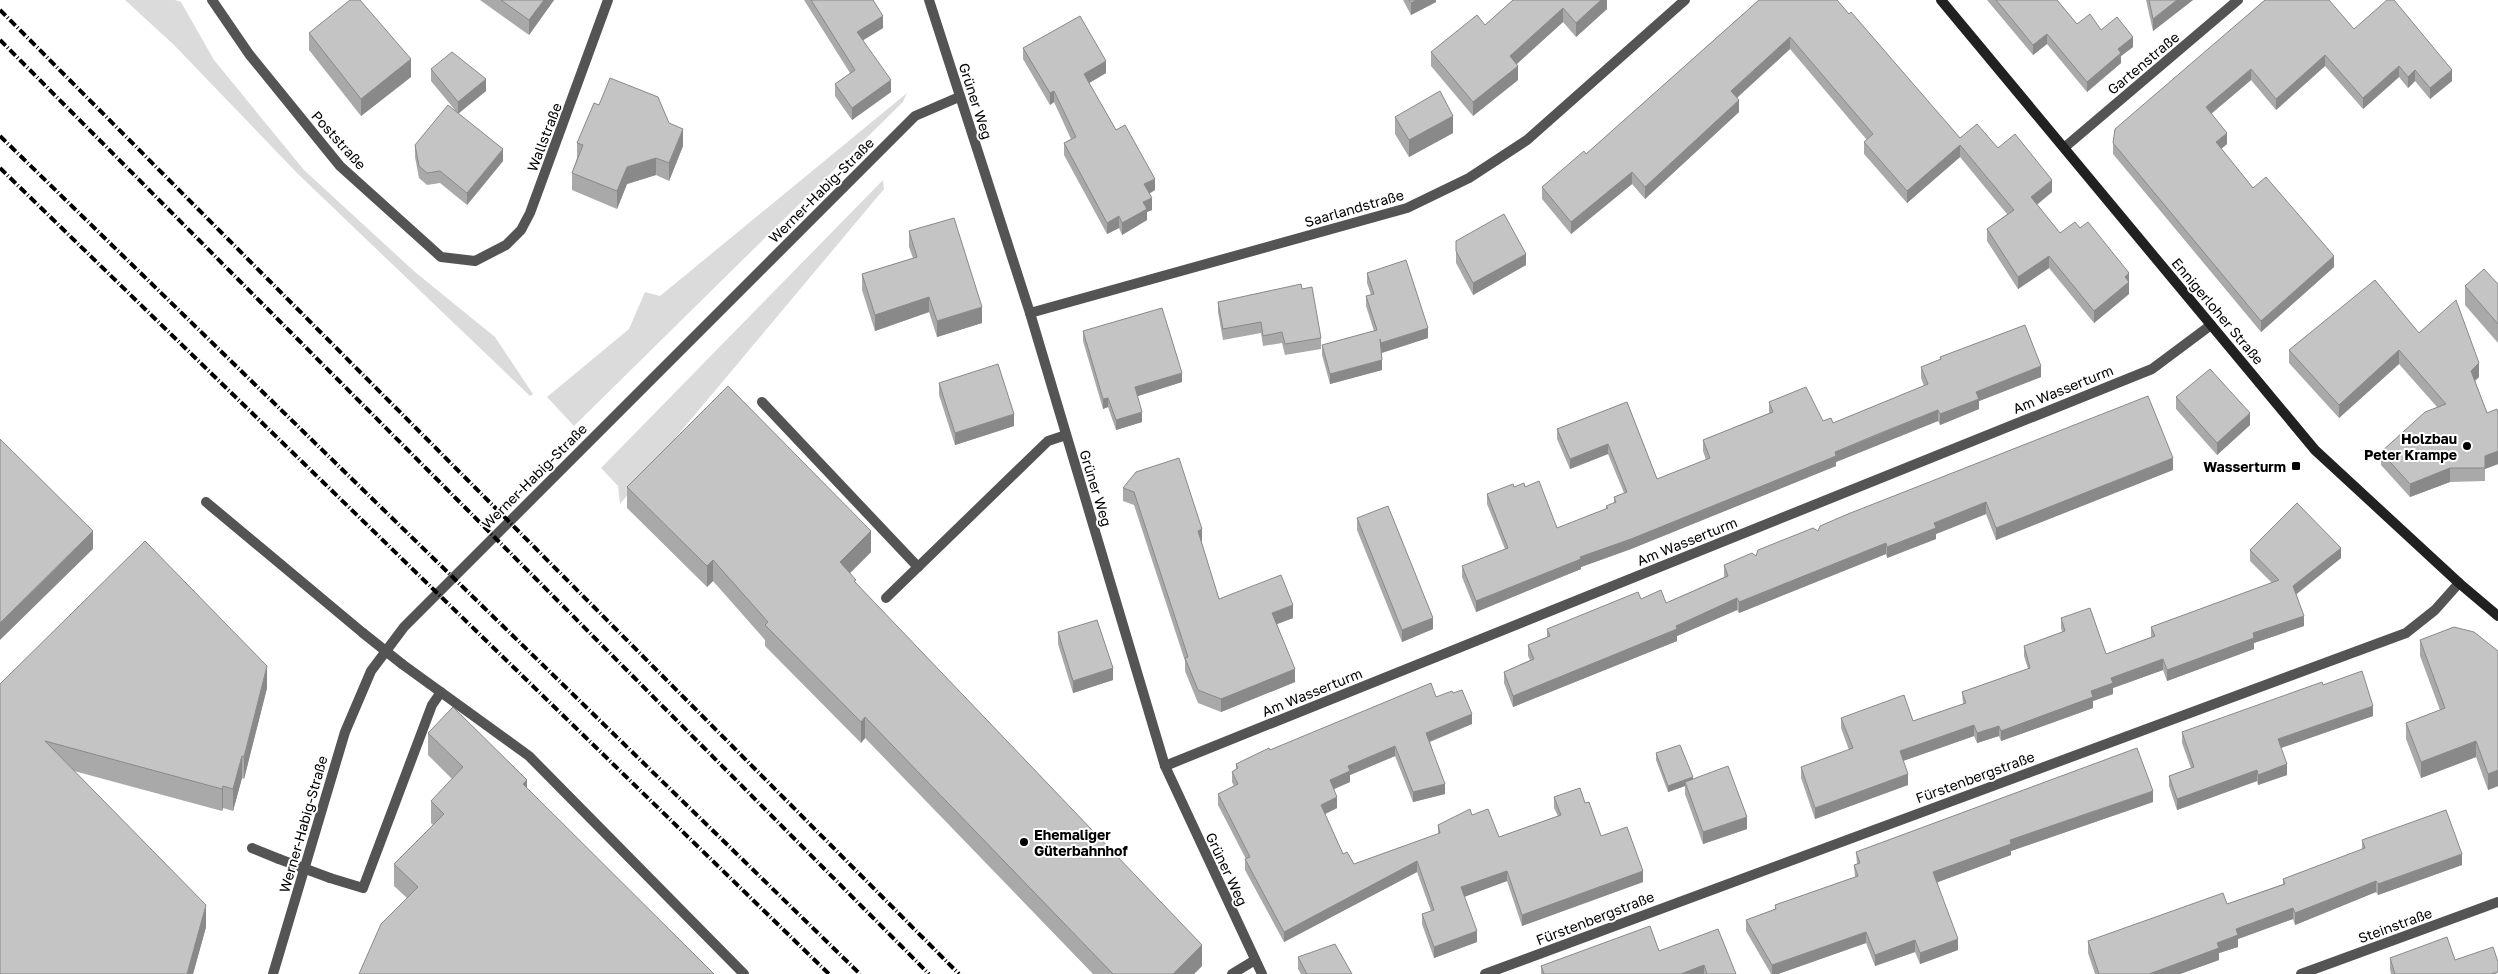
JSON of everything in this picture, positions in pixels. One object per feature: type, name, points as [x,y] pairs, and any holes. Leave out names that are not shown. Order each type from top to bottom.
[{"type":"main road","name":"Ennigerloher Straße","points":[[1941,0],[2315,450],[2459,583],[2498,616]]},
{"type":"street","name":"Poststraße","points":[[212,0],[249,54],[340,166],[441,257],[475,261]]},
{"type":"street","name":"Wallstraße","points":[[475,261],[506,245],[521,230],[530,213],[608,0]]},
{"type":"street","name":"Grüner Weg","points":[[929,0],[1030,313],[1165,766],[1262,974]]},
{"type":"street","name":"Saarlandstraße","points":[[1030,313],[1407,208],[1469,178],[1527,140],[1685,0]]},
{"type":"street","name":"Gartenstraße","points":[[2065,147],[2238,0]]},
{"type":"street","name":"Werner-Habig-Straße","points":[[272,974],[345,732],[371,671],[404,627],[914,116],[959,97]]},
{"type":"street","name":"Am Wasserturm","points":[[1165,766],[2152,369],[2211,324]]},
{"type":"street","points":[[762,402],[918,567]]},
{"type":"street","points":[[886,598],[1048,441],[1066,435]]},
{"type":"street","points":[[206,502],[402,664],[529,756],[744,974]]},
{"type":"street","name":"Fürstenbergstraße","points":[[1485,974],[2406,633],[2436,610],[2459,583]]},
{"type":"street","points":[[252,848],[330,878],[363,888],[432,704],[441,692]]},
{"type":"street","name":"Steinstraße","points":[[2302,974],[2498,902]]},
{"type":"street","points":[[1232,974],[1255,960]]},
{"type":"shaded area","points":[[125,0],[175,0],[181,2],[214,60],[304,170],[415,272],[495,337],[533,394],[530,396],[298,174],[174,45]]},
{"type":"shaded area","points":[[907,93],[903,102],[574,426],[547,397],[629,329],[645,292],[660,296]]},
{"type":"shaded area","points":[[883,180],[884,189],[620,504],[618,486],[601,468]]},
{"type":"building","points":[[350,0],[360,0],[411,59],[361,99],[309,33]]},
{"type":"building","points":[[501,0],[544,0],[529,20]]},
{"type":"building","points":[[811,0],[873,0],[883,16],[857,32],[891,80],[852,108],[835,84],[855,70]]},
{"type":"building","points":[[1513,0],[1601,0],[1576,23],[1563,8],[1510,56],[1518,66],[1473,102],[1431,52],[1477,15],[1485,25]]},
{"type":"building","points":[[1759,0],[1837,0],[1849,14],[1851,12],[1960,138],[1977,124],[1998,148],[2015,134],[2052,180],[2031,197],[2060,233],[2075,222],[2080,228],[2088,222],[2129,273],[2125,277],[2129,282],[2094,311],[2049,256],[2018,277],[1987,229],[2014,210],[1960,145],[1907,191],[1864,142],[1873,134],[1790,37],[1731,91],[1739,100],[1645,187],[1632,172],[1571,222],[1542,187],[1584,151],[1586,154]]},
{"type":"building","points":[[1996,0],[2057,0],[2077,24],[2090,14],[2101,30],[2117,17],[2133,37],[2118,49],[2121,53],[2087,82],[2047,34],[2033,45]]},
{"type":"building","points":[[2149,0],[2177,0],[2153,19]]},
{"type":"building","points":[[2265,0],[2329,0],[2354,29],[2387,0],[2394,0],[2452,70],[2430,88],[2415,70],[2408,77],[2399,66],[2363,98],[2325,55],[2276,99],[2251,69],[2206,107],[2227,133],[2216,142],[2253,188],[2266,177],[2334,256],[2261,321],[2113,143],[2115,129]]},
{"type":"building","points":[[1080,16],[1106,61],[1084,74],[1116,130],[1125,125],[1155,179],[1144,184],[1152,198],[1143,202],[1147,209],[1122,223],[1119,216],[1107,223],[1064,143],[1076,137],[1054,91],[1050,93],[1023,48]]},
{"type":"building","points":[[452,52],[486,79],[458,102],[431,69]]},
{"type":"building","points":[[610,78],[658,97],[669,123],[683,129],[669,163],[656,158],[627,167],[617,191],[572,173],[583,145],[577,143],[594,103],[599,105]]},
{"type":"building","points":[[1440,91],[1453,116],[1409,140],[1395,117]]},
{"type":"building","points":[[448,105],[503,149],[467,193],[440,171],[427,173],[419,166],[415,145]]},
{"type":"building","points":[[1504,214],[1526,254],[1473,283],[1456,251],[1456,241]]},
{"type":"building","points":[[954,218],[982,307],[937,321],[929,297],[875,315],[862,274],[917,257],[909,231]]},
{"type":"building","points":[[1406,260],[1428,328],[1381,343],[1380,339],[1382,360],[1330,374],[1322,345],[1377,330],[1366,296],[1374,294],[1367,273]]},
{"type":"building","points":[[2484,269],[2498,284],[2498,324],[2465,286]]},
{"type":"building","points":[[2375,280],[2419,333],[2456,300],[2479,363],[2471,371],[2487,413],[2497,409],[2498,413],[2498,451],[2485,456],[2485,468],[2450,468],[2410,484],[2381,452],[2425,412],[2446,404],[2399,350],[2339,405],[2289,350]]},
{"type":"building","points":[[1301,284],[1302,289],[1312,287],[1321,338],[1285,344],[1282,332],[1263,336],[1261,322],[1223,329],[1218,302]]},
{"type":"building","points":[[1162,308],[1182,373],[1135,387],[1142,412],[1116,420],[1108,398],[1103,399],[1083,331]]},
{"type":"building","points":[[2025,325],[2041,366],[1976,392],[1979,399],[1940,414],[1938,410],[1883,432],[1835,452],[1836,456],[1631,539],[1580,557],[1581,559],[1476,601],[1462,566],[1508,548],[1487,494],[1513,484],[1514,487],[1524,483],[1525,487],[1539,481],[1557,528],[1608,508],[1606,506],[1616,502],[1614,497],[1627,492],[1608,444],[1570,459],[1557,429],[1627,402],[1657,479],[1710,458],[1703,440],[1773,412],[1769,402],[1806,387],[1823,421],[1831,418],[1833,423],[1928,384],[1921,367],[1941,359],[1940,357]]},
{"type":"building","points":[[998,364],[1014,414],[955,433],[939,383]]},
{"type":"building","points":[[2210,369],[2250,413],[2217,443],[2176,397]]},
{"type":"building","points":[[728,386],[871,531],[840,562],[856,580],[854,581],[1202,945],[1173,974],[1113,974],[865,717],[861,722],[765,625],[768,622],[713,560],[707,566],[627,487]]},
{"type":"building","points":[[2148,396],[2173,458],[1996,528],[1986,502],[1934,523],[1936,528],[1887,547],[1886,543],[1739,602],[1737,598],[1676,626],[1677,629],[1513,696],[1504,672],[1534,659],[1528,645],[1550,636],[1547,629],[1638,592],[1641,599],[1661,590],[1666,603],[1728,576],[1724,565],[1752,553],[1756,556],[1758,550],[1813,528],[1818,531],[1820,526],[1848,514]]},
{"type":"building","points":[[0,439],[93,531],[0,623]]},
{"type":"building","points":[[1179,458],[1202,529],[1198,531],[1219,599],[1281,575],[1293,605],[1272,613],[1295,669],[1221,699],[1198,690],[1185,658],[1188,657],[1134,492],[1123,488],[1136,472]]},
{"type":"building","points":[[2297,503],[2341,548],[2293,586],[2304,616],[2253,633],[2254,638],[2167,670],[2163,659],[2111,678],[2113,683],[2091,691],[2093,697],[2001,731],[1999,726],[1977,733],[1974,725],[1900,751],[1908,774],[1815,808],[1801,767],[1853,748],[1841,718],[1904,695],[1913,721],[1966,703],[1962,692],[2030,668],[2024,646],[2065,631],[2061,618],[2090,608],[2106,654],[2155,636],[2151,627],[2279,580],[2250,550]]},
{"type":"building","points":[[1388,506],[1433,618],[1402,630],[1357,518]]},
{"type":"building","points":[[145,541],[267,666],[244,757],[242,756],[233,789],[223,786],[222,789],[45,741],[206,905],[187,974],[0,974],[0,684]]},
{"type":"building","points":[[1097,620],[1113,668],[1073,681],[1058,632]]},
{"type":"building","points":[[2454,627],[2474,632],[2498,651],[2498,770],[2488,774],[2476,741],[2421,762],[2406,723],[2445,708],[2420,640]]},
{"type":"building","points":[[2362,671],[2373,706],[2278,739],[2287,764],[2258,775],[2257,770],[2177,799],[2169,776],[2194,767],[2182,732],[2322,682],[2323,685]]},
{"type":"building","points":[[1431,683],[1436,697],[1452,691],[1453,693],[1462,690],[1472,714],[1426,733],[1445,784],[1413,792],[1395,746],[1348,766],[1350,771],[1330,780],[1337,797],[1321,805],[1343,854],[1347,852],[1354,864],[1440,833],[1438,825],[1470,809],[1472,815],[1488,809],[1499,837],[1561,815],[1554,797],[1580,788],[1585,803],[1589,802],[1601,836],[1627,827],[1643,871],[1522,915],[1507,871],[1461,887],[1477,931],[1434,947],[1422,914],[1434,910],[1417,861],[1284,932],[1245,859],[1250,857],[1218,794],[1238,784],[1232,772],[1238,768],[1236,764],[1269,748],[1270,750]]},
{"type":"building","points":[[453,707],[527,780],[523,784],[714,974],[359,974],[381,924],[418,887],[394,864],[444,814],[431,801],[463,767],[428,733]]},
{"type":"building","points":[[1680,745],[1693,777],[1668,786],[1656,753]]},
{"type":"building","points":[[2137,748],[2153,791],[2010,840],[2011,844],[1933,872],[1958,939],[1920,953],[1915,940],[1875,955],[1866,932],[1772,965],[1746,920],[1776,909],[1775,905],[1858,876],[1854,865],[1860,863],[1856,852]]},
{"type":"building","points":[[1728,766],[1747,817],[1703,832],[1685,782]]},
{"type":"building","points":[[2446,810],[2462,854],[2378,884],[2376,881],[2295,913],[2293,908],[2236,929],[2238,935],[2217,943],[2219,948],[2149,974],[2099,974],[2088,941],[2223,893],[2227,904],[2285,884],[2283,879],[2365,848],[2362,840]]},
{"type":"building","points":[[1650,926],[1659,951],[1718,929],[1736,974],[1707,974],[1704,965],[1681,974],[1544,974],[1541,966]]},
{"type":"building","points":[[2447,937],[2455,960],[2493,947],[2498,962],[2498,972],[2491,974],[2395,974],[2390,958]]},
{"type":"building","points":[[1335,944],[1352,974],[1307,974],[1298,957]]},
{"type":"railway","points":[[0,10],[959,974]]},
{"type":"railway","points":[[0,40],[929,974]]},
{"type":"railway","points":[[0,136],[860,974]]},
{"type":"railway","points":[[0,168],[829,974]]},
{"type":"place","name":"Holzbau Peter Krampe","points":[[2467,446]]},
{"type":"place","name":"Wasserturm","points":[[2296,466]]},
{"type":"place","name":"Ehemaliger Güterbahnhof","points":[[1024,842]]}]
